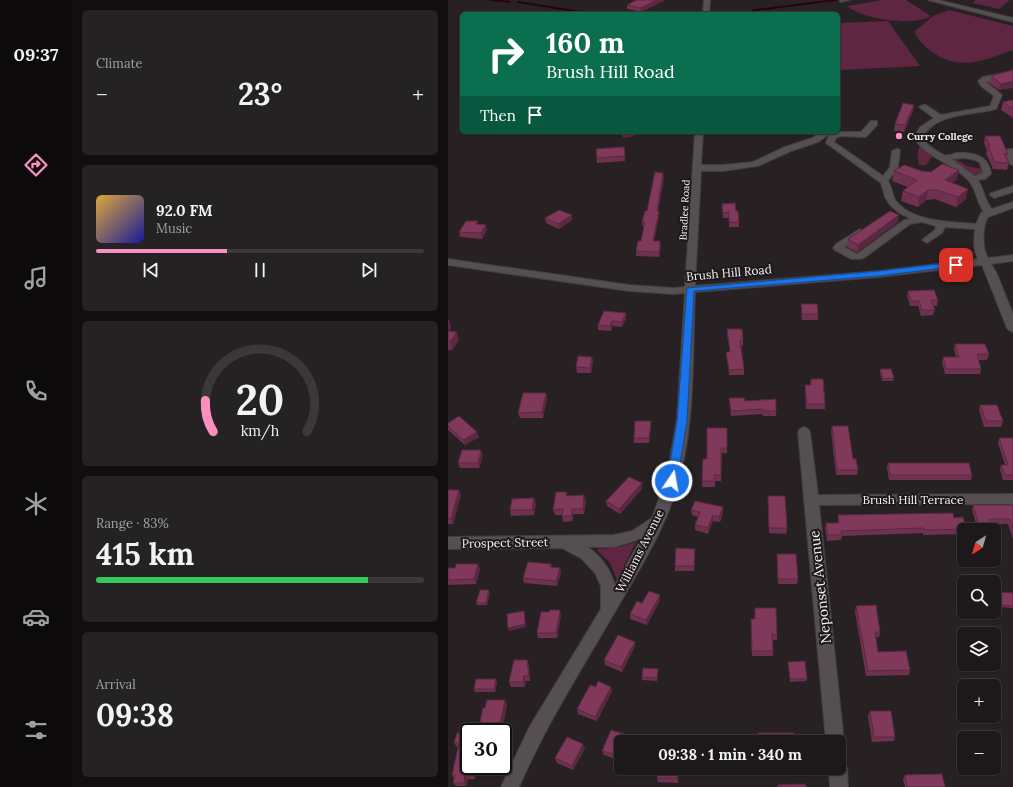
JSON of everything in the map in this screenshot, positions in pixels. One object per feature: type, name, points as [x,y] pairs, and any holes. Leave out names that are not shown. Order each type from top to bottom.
[{"type":"street","points":[[706,12],[707,0]]},
{"type":"street","points":[[931,0],[1013,20]]},
{"type":"street","points":[[956,0],[1013,14]]},
{"type":"street","points":[[990,212],[984,207],[981,192],[972,179],[918,140],[919,134],[928,124],[940,118],[993,107],[998,95],[982,81],[1013,73]]},
{"type":"street","points":[[923,107],[940,118]]},
{"type":"street","points":[[840,131],[863,135],[874,123]]},
{"type":"street","name":"Bradlee Road","points":[[690,289],[699,134]]},
{"type":"street","points":[[697,168],[723,168],[755,164],[788,149],[830,136],[884,181],[887,185],[890,198],[894,205],[920,220],[941,225],[980,227]]},
{"type":"street","points":[[884,181],[894,167],[896,150]]},
{"type":"street","points":[[1013,152],[1008,152],[1013,162]]},
{"type":"street","points":[[943,158],[963,155],[981,160],[985,166],[987,174],[982,177],[972,179]]},
{"type":"street","points":[[994,195],[1013,189]]},
{"type":"street","points":[[1013,205],[990,212],[982,218],[980,227],[980,250],[991,272],[1013,328]]},
{"type":"street","points":[[892,214],[910,222]]},
{"type":"street","points":[[865,229],[838,248],[855,257],[860,256],[907,222],[920,220]]},
{"type":"street","points":[[927,240],[939,231],[941,225]]},
{"type":"street","name":"Brush Hill Road","points":[[448,262],[629,288],[667,291],[879,274],[1013,258]]},
{"type":"street","name":"Williams Avenue","points":[[510,787],[520,763],[542,720],[607,614],[658,520],[672,481],[680,439],[690,289]]},
{"type":"street","name":"Neponset Avenue","points":[[804,432],[834,735]]},
{"type":"street","name":"Brush Hill Terrace","points":[[812,500],[1013,499]]},
{"type":"street","name":"Prospect Street","points":[[448,543],[603,542],[623,540],[639,534],[658,520]]},
{"type":"street","name":"Prospect Street","points":[[562,542],[586,553],[593,559],[603,572],[609,587],[607,614]]},
{"type":"street","points":[[838,775],[839,787]]},
{"type":"shaded area","points":[[883,0],[906,0],[931,16],[912,21],[888,20],[864,15],[847,6]]},
{"type":"shaded area","points":[[975,0],[1010,0],[999,9],[973,3]]},
{"type":"shaded area","points":[[949,10],[1013,26],[1013,50],[980,61],[959,63],[938,56],[921,42],[916,36],[915,31],[933,16]]},
{"type":"shaded area","points":[[888,21],[920,66],[841,70],[840,23]]},
{"type":"shaded area","points":[[920,146],[935,156],[931,158],[926,165],[919,165],[918,151]]},
{"type":"shaded area","points":[[954,159],[967,166],[983,169],[982,173],[971,175],[953,162]]},
{"type":"shaded area","points":[[636,542],[617,580],[610,563],[596,549],[619,547]]},
{"type":"building","points":[[636,0],[657,0],[640,8],[627,5]]},
{"type":"building","points":[[1013,70],[1013,81],[1001,84],[991,76]]},
{"type":"building","points":[[1013,100],[1013,109],[1003,102]]},
{"type":"building","points":[[903,103],[914,105],[905,125],[895,124]]},
{"type":"building","points":[[985,136],[1000,136],[1008,154],[1004,153],[1009,163],[995,162]]},
{"type":"building","points":[[624,147],[625,156],[597,158],[596,149]]},
{"type":"building","points":[[942,164],[959,170],[945,180],[968,189],[958,197],[937,190],[928,190],[919,197],[903,191],[917,180],[894,171],[904,165],[922,171],[931,172]]},
{"type":"building","points":[[655,172],[663,173],[657,211],[659,211],[653,241],[660,241],[659,252],[636,251],[638,241],[641,241],[645,222],[642,222],[645,211],[647,211]]},
{"type":"building","points":[[735,203],[736,211],[738,211],[739,222],[729,222],[729,212],[723,213],[722,204]]},
{"type":"building","points":[[559,210],[572,215],[558,224],[545,218]]},
{"type":"building","points":[[890,211],[899,215],[858,245],[848,239]]},
{"type":"building","points":[[466,221],[478,221],[476,224],[486,225],[481,233],[459,232]]},
{"type":"building","points":[[934,290],[938,300],[931,300],[935,310],[922,310],[919,301],[911,301],[908,291]]},
{"type":"building","points":[[801,304],[817,304],[818,314],[802,314]]},
{"type":"building","points":[[604,311],[626,313],[622,322],[612,321],[610,326],[598,325]]},
{"type":"building","points":[[727,329],[742,329],[743,340],[740,340],[744,369],[729,370],[726,352],[730,352]]},
{"type":"building","points":[[448,331],[457,332],[450,342],[448,342]]},
{"type":"building","points":[[955,344],[985,344],[989,354],[977,354],[981,369],[946,369],[943,357],[959,357]]},
{"type":"building","points":[[578,356],[592,357],[590,368],[576,367]]},
{"type":"building","points":[[880,369],[891,369],[894,378],[883,379]]},
{"type":"building","points":[[811,379],[823,379],[825,404],[807,404],[805,385],[811,385]]},
{"type":"building","points":[[523,393],[546,393],[542,412],[518,413]]},
{"type":"building","points":[[729,398],[744,398],[745,401],[776,399],[776,411],[763,411],[763,409],[731,411]]},
{"type":"building","points":[[980,405],[997,405],[1003,421],[986,421]]},
{"type":"building","points":[[459,416],[477,432],[463,440],[448,426],[448,423]]},
{"type":"building","points":[[635,421],[651,421],[649,438],[634,438]]},
{"type":"building","points":[[832,426],[848,426],[853,459],[856,459],[858,470],[837,470]]},
{"type":"building","points":[[707,428],[727,428],[727,448],[721,448],[721,475],[714,475],[714,481],[702,481],[703,459],[707,459]]},
{"type":"building","points":[[999,438],[1013,438],[1013,475],[1005,475],[1001,465],[1008,465]]},
{"type":"building","points":[[462,450],[481,450],[478,463],[458,463]]},
{"type":"building","points":[[888,463],[969,463],[972,475],[890,475]]},
{"type":"building","points":[[629,477],[642,483],[619,509],[606,501]]},
{"type":"building","points":[[448,490],[459,490],[451,519],[448,519]]},
{"type":"building","points":[[556,492],[567,492],[566,496],[584,495],[583,509],[572,509],[572,516],[562,516],[563,509],[553,510]]},
{"type":"building","points":[[768,496],[785,496],[787,528],[769,528]]},
{"type":"building","points":[[534,498],[532,510],[510,510],[512,499]]},
{"type":"building","points":[[695,501],[723,507],[719,517],[713,515],[708,528],[695,525],[700,512],[691,510]]},
{"type":"building","points":[[973,505],[1013,505],[1013,528],[1010,519],[989,519],[990,523],[978,523]]},
{"type":"building","points":[[953,513],[954,518],[963,517],[964,523],[957,523],[957,529],[925,530],[924,528],[841,531],[842,535],[828,535],[826,523],[839,523],[838,515]]},
{"type":"building","points":[[676,548],[695,549],[694,566],[675,566]]},
{"type":"building","points":[[777,554],[796,554],[798,579],[778,579]]},
{"type":"building","points":[[528,562],[551,564],[550,567],[560,568],[556,581],[523,578]]},
{"type":"building","points":[[456,564],[478,564],[474,579],[448,580],[448,568],[455,568]]},
{"type":"building","points":[[480,590],[489,590],[486,603],[476,603]]},
{"type":"building","points":[[649,591],[660,595],[646,620],[630,614],[637,601],[642,603]]},
{"type":"building","points":[[1001,592],[1013,593],[1013,606],[1001,605]]},
{"type":"building","points":[[876,605],[880,632],[875,632],[878,652],[906,651],[910,670],[868,671],[856,606]]},
{"type":"building","points":[[755,608],[776,608],[777,635],[772,634],[773,651],[752,651],[751,619],[755,619]]},
{"type":"building","points":[[550,610],[560,610],[556,633],[537,633],[541,612],[549,612]]},
{"type":"building","points":[[524,611],[525,624],[508,628],[507,614]]},
{"type":"building","points":[[618,635],[635,642],[621,667],[604,660]]},
{"type":"building","points":[[514,660],[527,660],[529,676],[524,676],[523,682],[509,682]]},
{"type":"building","points":[[805,661],[807,679],[790,679],[788,662]]},
{"type":"building","points":[[643,668],[658,669],[657,678],[642,677]]},
{"type":"building","points":[[476,679],[496,679],[494,689],[474,689]]},
{"type":"building","points":[[598,681],[611,687],[595,717],[577,709],[590,685],[596,687]]},
{"type":"building","points":[[487,700],[505,700],[500,723],[480,723],[483,708],[485,708]]},
{"type":"building","points":[[870,711],[891,711],[895,737],[874,737]]},
{"type":"building","points":[[611,730],[627,735],[614,735],[614,754],[602,751]]},
{"type":"building","points":[[457,733],[460,733],[460,775],[465,775],[464,783],[453,783],[455,775],[452,775],[459,743],[454,743]]},
{"type":"building","points":[[758,733],[794,733],[794,735],[758,735]]},
{"type":"building","points":[[567,737],[583,744],[572,766],[555,758]]},
{"type":"building","points":[[942,774],[945,787],[907,787],[905,775]]},
{"type":"building","points":[[657,775],[677,775],[677,778],[657,778]]},
{"type":"building","points":[[805,784],[806,787],[778,787],[778,785]]},
{"type":"waterway","points":[[491,0],[509,2]]},
{"type":"waterway","points":[[750,12],[755,10],[836,0]]},
{"type":"waterway","points":[[518,2],[580,12]]},
{"type":"place","name":"Curry College","points":[[899,136]]},
{"type":"route","points":[[672,481],[678,453],[682,421],[690,289],[879,274],[956,265]]}]
